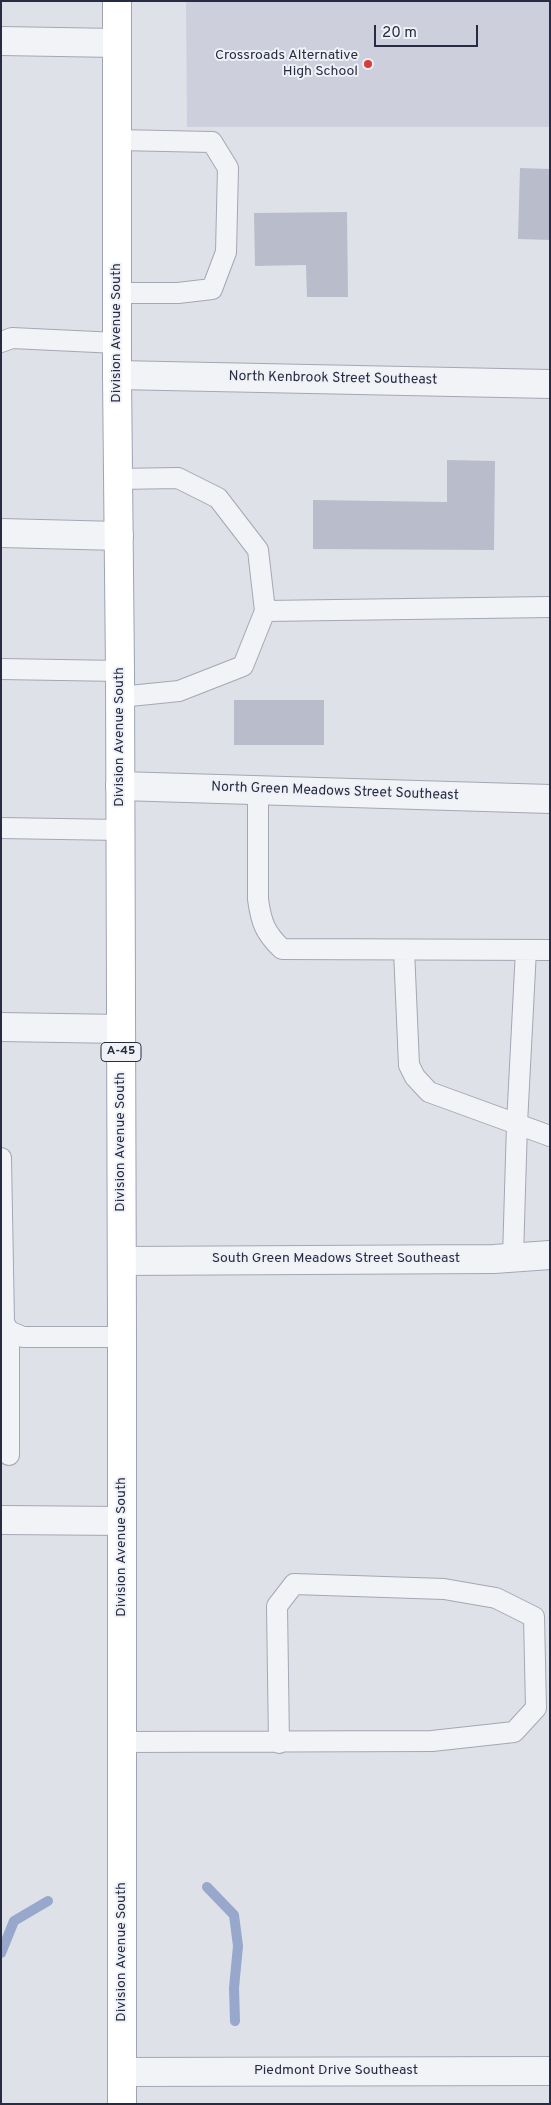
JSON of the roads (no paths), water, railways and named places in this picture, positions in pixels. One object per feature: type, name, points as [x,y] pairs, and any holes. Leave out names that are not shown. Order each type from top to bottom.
[{"type":"main road","name":"Division Avenue South","points":[[117,1],[117,479],[120,684],[122,1261],[122,2104]]},
{"type":"street","points":[[1,41],[117,42]]},
{"type":"street","name":"North Kenbrook Street Southeast","points":[[117,375],[550,384]]},
{"type":"street","points":[[1,533],[119,536]]},
{"type":"street","name":"North Green Meadows Street Southeast","points":[[120,786],[550,799]]},
{"type":"street","points":[[1,1027],[121,1029]]},
{"type":"street","name":"South Green Meadows Street Southeast","points":[[122,1261],[550,1255]]},
{"type":"street","points":[[1,1520],[122,1521]]},
{"type":"street","name":"Piedmont Drive Southeast","points":[[122,2072],[550,2071]]},
{"type":"lane","points":[[117,140],[212,142],[228,168],[226,252],[212,289],[178,294],[117,293]]},
{"type":"lane","points":[[1,342],[12,338],[117,343]]},
{"type":"lane","points":[[1,669],[179,690],[243,666],[265,610],[258,550],[218,498],[178,478],[117,479]]},
{"type":"lane","points":[[265,610],[550,607]]},
{"type":"lane","points":[[258,790],[258,899],[260,916],[268,936],[282,949],[550,950]]},
{"type":"lane","points":[[1,828],[120,830]]},
{"type":"lane","points":[[404,950],[409,1065],[415,1077],[429,1092],[550,1136]]},
{"type":"lane","points":[[513,1257],[517,1124],[526,950]]},
{"type":"lane","points":[[1,1158],[4,1324],[9,1331],[23,1337],[122,1337]]},
{"type":"lane","points":[[9,1331],[9,1455]]},
{"type":"lane","points":[[123,1742],[279,1743],[432,1741],[514,1732],[536,1708],[534,1617],[496,1598],[444,1589],[294,1584],[277,1606],[279,1743]]},
{"type":"waterway","points":[[207,1887],[234,1915],[238,1946],[234,1988],[235,2021]]},
{"type":"waterway","points":[[1,1953],[14,1921],[48,1901]]},
{"type":"place","name":"Crossroads Alternative High School","points":[[368,64]]}]
